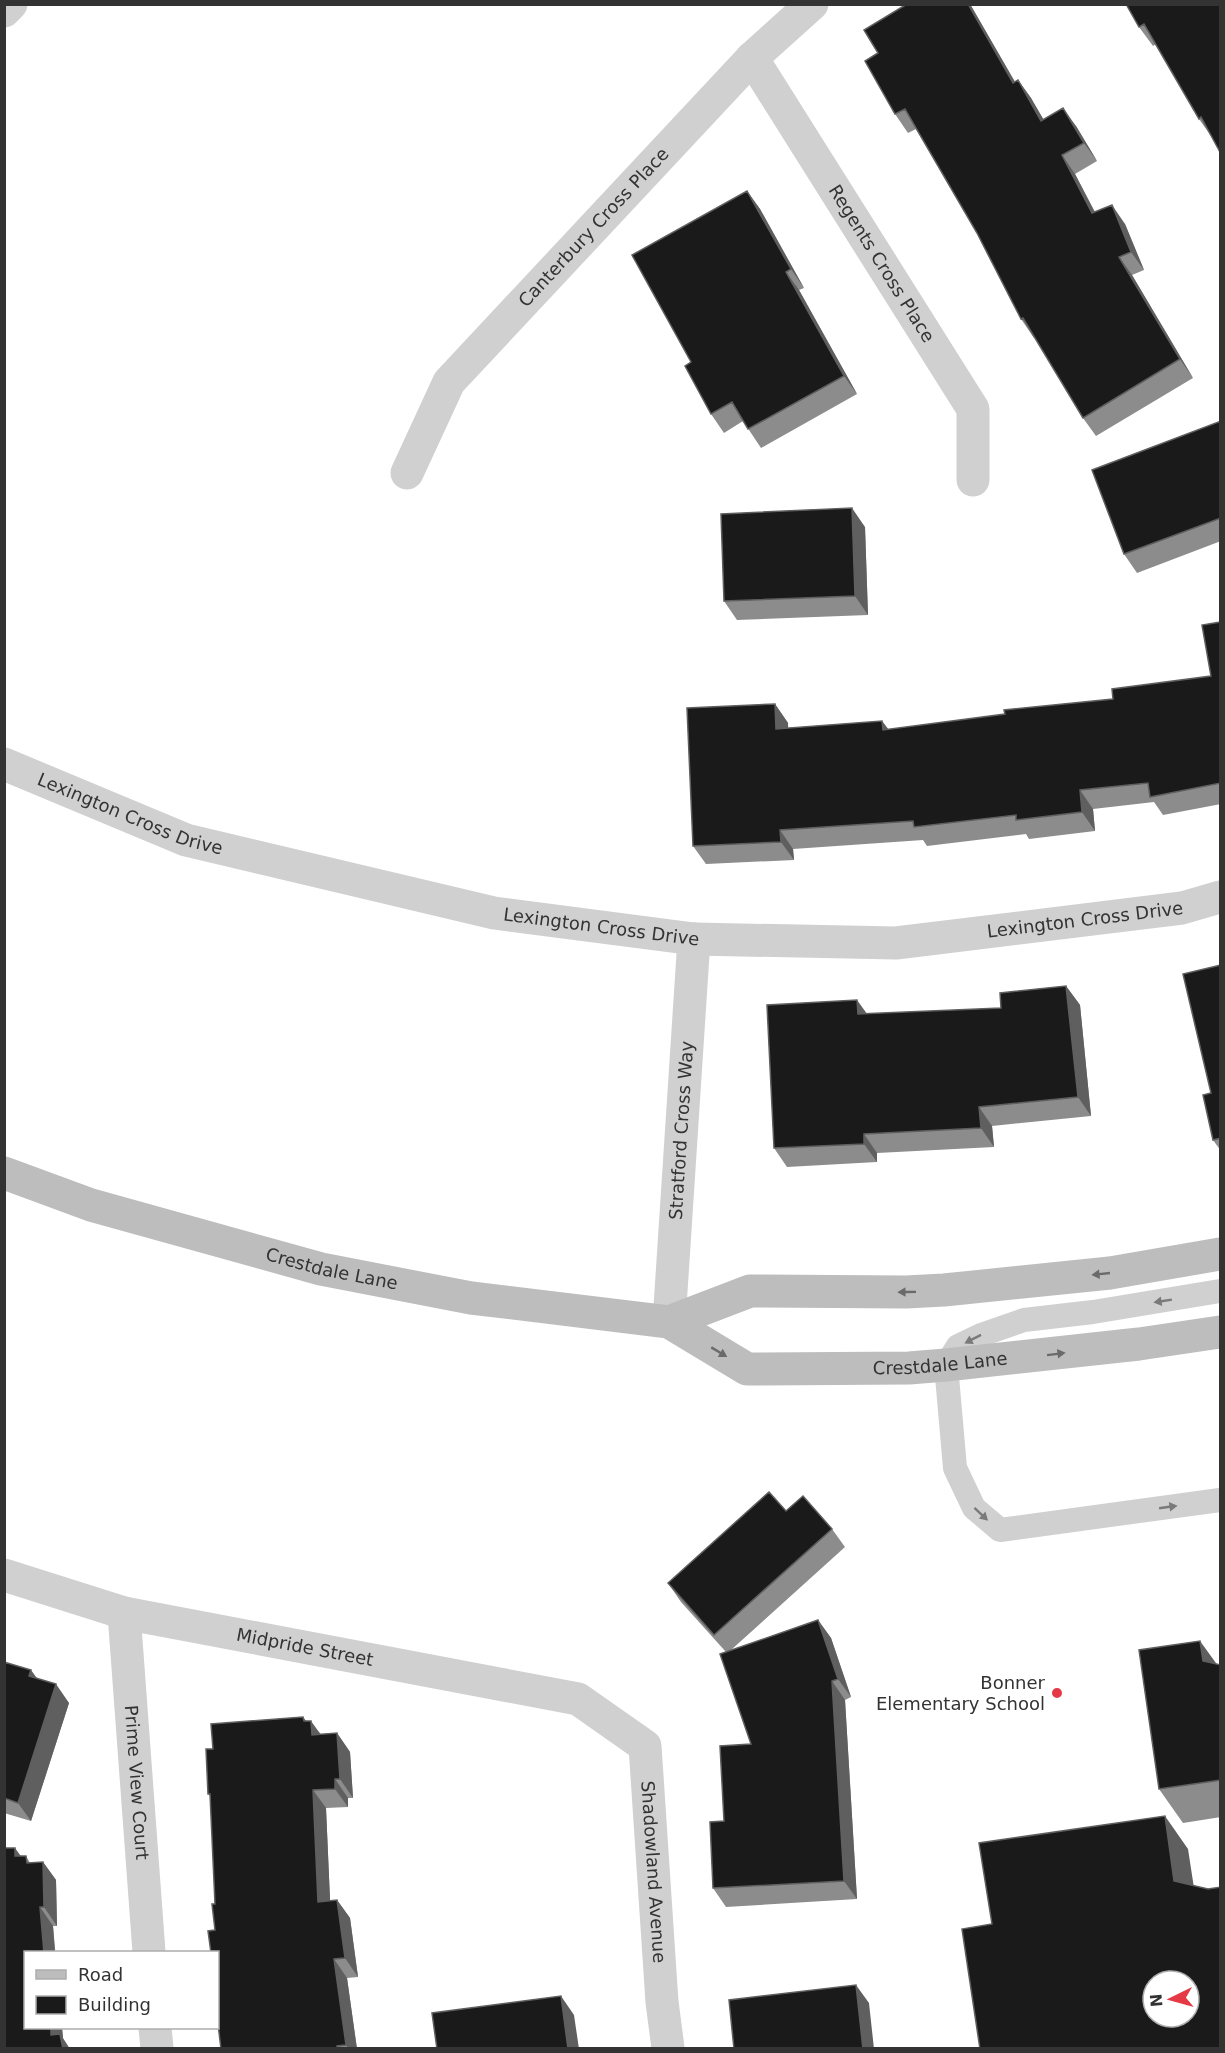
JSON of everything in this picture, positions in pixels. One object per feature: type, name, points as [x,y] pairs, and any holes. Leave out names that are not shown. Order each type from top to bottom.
[{"type":"street","points":[[4,12],[11,4]]},
{"type":"street","name":"Canterbury Cross Place","points":[[407,473],[450,382],[752,58],[812,4]]},
{"type":"street","name":"Regents Cross Place","points":[[752,58],[973,409],[973,480]]},
{"type":"street","name":"Lexington Cross Drive","points":[[4,764],[186,840],[494,913],[694,939],[896,943],[1182,908],[1221,897]]},
{"type":"street","name":"Stratford Cross Way","points":[[669,1322],[694,939]]},
{"type":"street","name":"Crestdale Lane","points":[[4,1173],[91,1205],[321,1269],[471,1298],[669,1322],[747,1369],[909,1368],[1140,1344],[1221,1332]]},
{"type":"street","name":"Crestdale Lane","points":[[669,1322],[750,1291],[906,1292],[944,1290],[1110,1274],[1221,1254]]},
{"type":"street","name":"Midpride Street","points":[[4,1575],[124,1613],[578,1699],[604,1718]]},
{"type":"street","name":"Prime View Court","points":[[124,1613],[149,1951]]},
{"type":"street","name":"Shadowland Avenue","points":[[604,1718],[645,1746],[662,2002],[668,2049]]},
{"type":"street","points":[[155,2029],[157,2049]]},
{"type":"lane","points":[[1221,1291],[1094,1312],[1024,1320],[981,1335],[958,1346],[946,1365],[955,1468],[974,1508],[1000,1530],[1221,1500]]},
{"type":"building","points":[[907,4],[968,4],[1013,83],[1018,80],[1041,121],[1063,108],[1084,143],[1062,155],[1092,213],[1112,205],[1131,252],[1119,257],[1180,359],[1083,418],[1023,318],[1021,319],[977,233],[905,109],[895,114],[865,61],[878,53],[864,30]]},
{"type":"building","points":[[1126,4],[1221,4],[1221,154],[1144,24],[1139,27]]},
{"type":"building","points":[[747,191],[791,269],[786,272],[844,376],[748,429],[732,402],[711,414],[685,366],[691,362],[632,255]]},
{"type":"building","points":[[1221,421],[1221,518],[1124,554],[1092,470]]},
{"type":"building","points":[[852,508],[855,596],[724,601],[721,514]]},
{"type":"building","points":[[1221,622],[1221,783],[1150,797],[1148,783],[1080,790],[1082,812],[1016,820],[1016,815],[914,827],[913,821],[780,830],[781,842],[693,846],[687,708],[775,704],[776,729],[882,721],[883,730],[1005,714],[1004,710],[1113,699],[1112,689],[1211,676],[1202,625]]},
{"type":"building","points":[[1221,965],[1221,1138],[1213,1140],[1203,1095],[1211,1093],[1183,974]]},
{"type":"building","points":[[1066,986],[1078,1097],[979,1107],[981,1128],[864,1134],[864,1144],[774,1148],[767,1005],[857,1000],[858,1014],[1001,1008],[1000,993]]},
{"type":"building","points":[[769,1492],[786,1511],[803,1496],[832,1529],[714,1635],[668,1583]]},
{"type":"building","points":[[818,1620],[838,1679],[832,1681],[844,1881],[713,1888],[710,1822],[724,1821],[720,1746],[751,1744],[720,1654]]},
{"type":"building","points":[[1200,1641],[1203,1661],[1221,1665],[1221,1780],[1159,1789],[1139,1650]]},
{"type":"building","points":[[4,1662],[31,1670],[29,1676],[56,1684],[18,1803],[4,1798]]},
{"type":"building","points":[[303,1717],[304,1721],[311,1721],[312,1735],[337,1733],[340,1779],[335,1779],[335,1789],[313,1790],[318,1902],[337,1900],[345,1958],[334,1959],[346,2045],[337,2046],[337,2049],[221,2049],[219,2029],[219,1951],[211,1951],[208,1931],[215,1930],[206,1749],[213,1749],[211,1724]]},
{"type":"building","points":[[1165,1816],[1174,1881],[1208,1889],[1221,1887],[1221,2049],[980,2049],[962,1929],[992,1924],[979,1843]]},
{"type":"building","points":[[4,1848],[15,1848],[15,1856],[26,1856],[27,1863],[43,1862],[44,1907],[40,1907],[44,1951],[24,1951],[24,2029],[51,2029],[51,2035],[60,2034],[63,2049],[4,2049]]},
{"type":"building","points":[[856,1985],[863,2049],[734,2049],[729,2000]]},
{"type":"building","points":[[561,1996],[568,2049],[437,2049],[432,2013]]},
{"type":"place","name":"Bonner Elementary School","points":[[1057,1693]]}]
